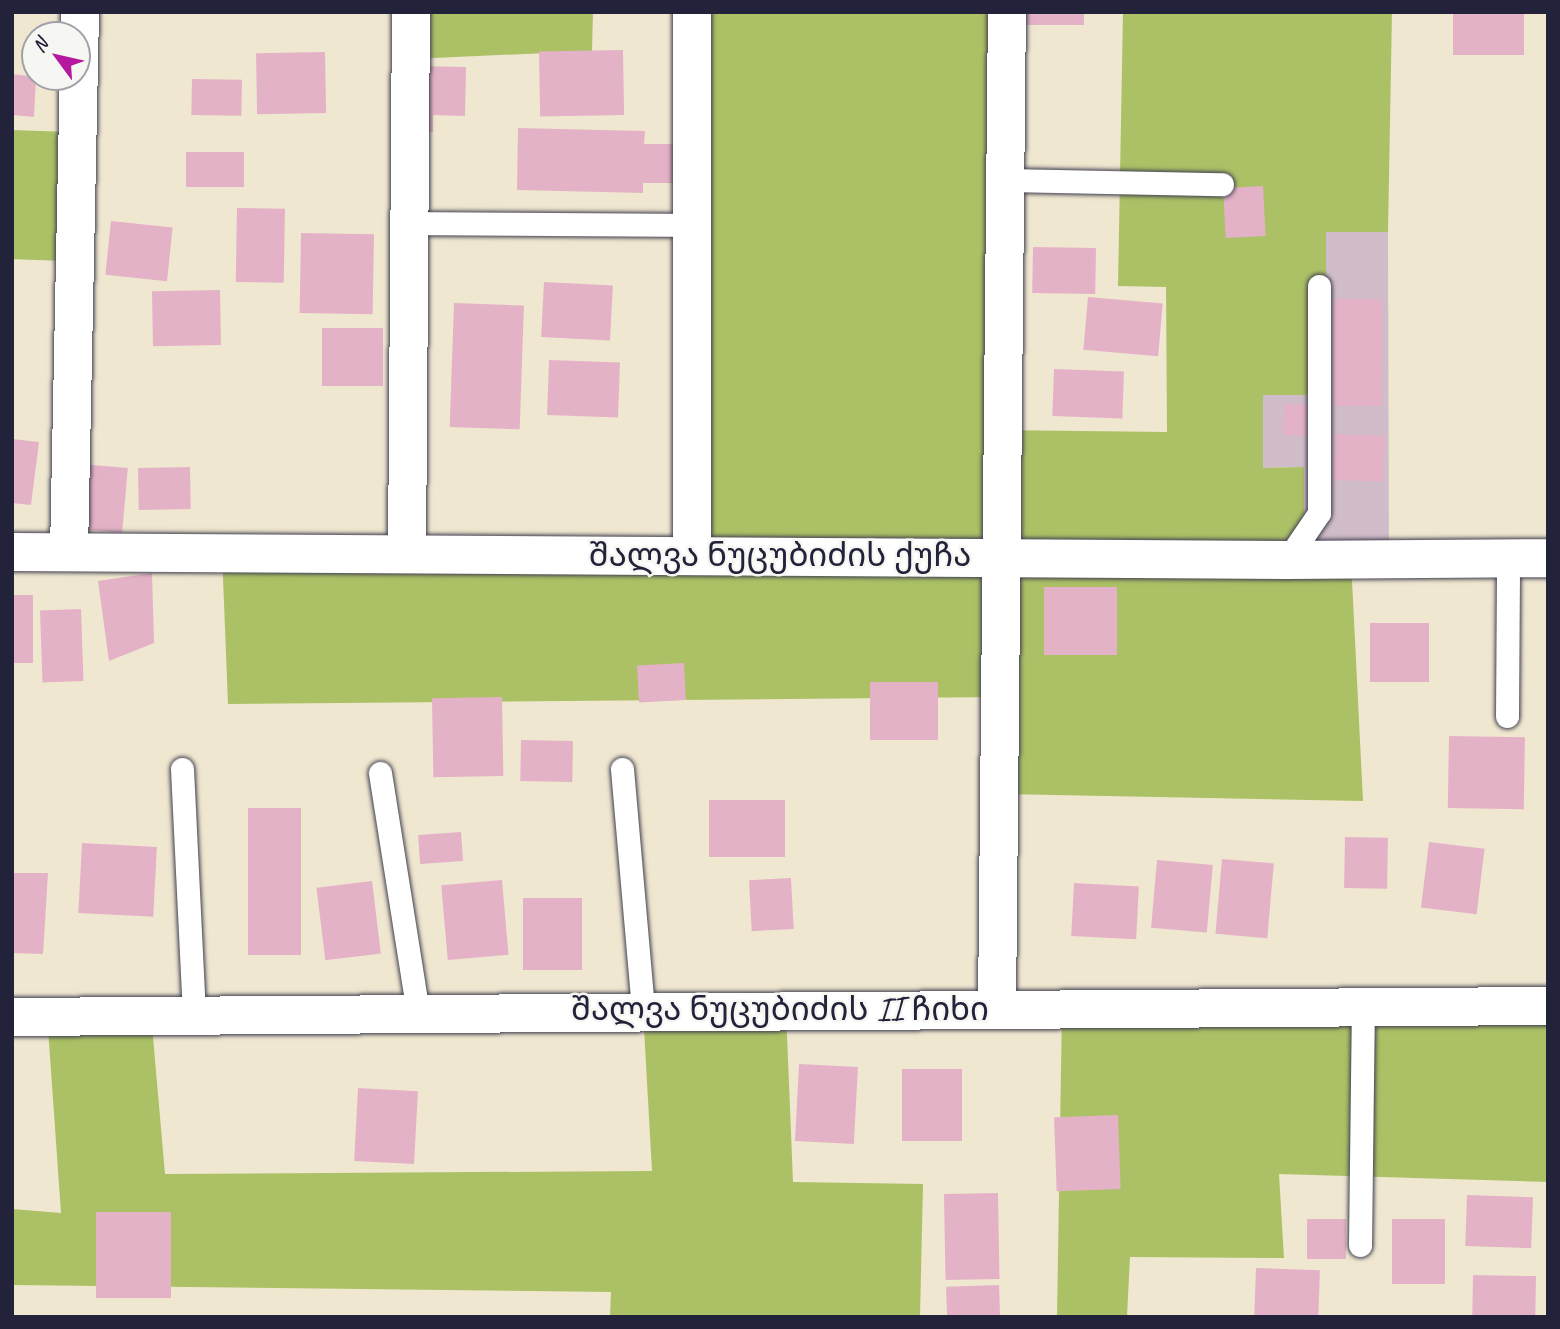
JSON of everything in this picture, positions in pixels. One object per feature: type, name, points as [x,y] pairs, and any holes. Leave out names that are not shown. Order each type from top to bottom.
[{"type":"street","points":[[69,552],[80,12]]},
{"type":"street","points":[[407,554],[411,12]]},
{"type":"street","points":[[692,12],[692,556]]},
{"type":"street","points":[[997,1009],[1007,12]]},
{"type":"street","name":"შალვა ნუცუბიძის ქუჩა","points":[[12,552],[1002,556],[1287,560],[1548,558]]},
{"type":"street","name":"შალვა ნუცუბიძის II ჩიხი","points":[[12,1017],[194,1013],[1548,1006]]},
{"type":"lane","points":[[1005,180],[1222,184]]},
{"type":"lane","points":[[410,223],[692,225]]},
{"type":"lane","points":[[1287,560],[1319,513],[1319,286]]},
{"type":"lane","points":[[1507,716],[1508,558]]},
{"type":"lane","points":[[183,769],[194,1013]]},
{"type":"lane","points":[[622,769],[643,1011]]},
{"type":"lane","points":[[380,773],[418,1013]]},
{"type":"lane","points":[[1360,1245],[1363,1006]]},
{"type":"shaded area","points":[[1325,232],[1388,232],[1389,560],[1304,560],[1303,467],[1263,468],[1263,395],[1326,395]]},
{"type":"green space","points":[[411,12],[593,12],[592,51],[411,59]]},
{"type":"green space","points":[[692,12],[1007,12],[1003,430],[1167,432],[1166,287],[1118,286],[1123,12],[1392,12],[1388,232],[1326,232],[1326,395],[1263,395],[1263,468],[1304,467],[1304,560],[1351,560],[1363,801],[999,794],[999,697],[228,704],[222,553],[692,555]]},
{"type":"green space","points":[[12,130],[77,132],[72,261],[12,259]]},
{"type":"green space","points":[[1548,1006],[1548,1182],[1279,1174],[1284,1258],[1130,1257],[1127,1317],[1057,1317],[1062,1009]]},
{"type":"green space","points":[[786,1010],[793,1182],[923,1184],[920,1317],[610,1317],[611,1292],[12,1285],[12,1209],[61,1213],[47,1014],[151,1014],[165,1174],[652,1171],[643,1011]]},
{"type":"building","points":[[1019,12],[1084,12],[1084,25],[1019,25]]},
{"type":"building","points":[[1453,12],[1524,12],[1524,55],[1453,55]]},
{"type":"building","points":[[623,50],[624,115],[540,116],[539,51]]},
{"type":"building","points":[[325,52],[326,113],[257,114],[256,53]]},
{"type":"building","points":[[416,66],[466,67],[465,116],[433,115],[433,132],[415,132]]},
{"type":"building","points":[[12,74],[21,75],[21,91],[35,91],[34,117],[12,115]]},
{"type":"building","points":[[192,79],[242,80],[241,116],[191,115]]},
{"type":"building","points":[[518,128],[645,131],[644,144],[675,144],[674,183],[643,183],[643,193],[517,190]]},
{"type":"building","points":[[186,152],[244,152],[244,187],[186,187]]},
{"type":"building","points":[[1263,186],[1266,236],[1226,238],[1223,188]]},
{"type":"building","points":[[237,208],[285,209],[284,283],[236,282]]},
{"type":"building","points":[[111,221],[173,227],[167,281],[105,275]]},
{"type":"building","points":[[301,233],[374,234],[373,314],[300,313]]},
{"type":"building","points":[[1033,247],[1096,248],[1095,294],[1032,293]]},
{"type":"building","points":[[544,282],[613,286],[610,341],[541,337]]},
{"type":"building","points":[[220,290],[221,345],[153,346],[152,291]]},
{"type":"building","points":[[1088,297],[1163,304],[1158,356],[1083,350]]},
{"type":"building","points":[[1334,299],[1382,299],[1382,406],[1334,406]]},
{"type":"building","points":[[454,303],[524,305],[520,429],[450,427]]},
{"type":"building","points":[[322,328],[383,328],[383,386],[322,386]]},
{"type":"building","points":[[549,360],[620,362],[618,417],[547,415]]},
{"type":"building","points":[[1054,369],[1124,371],[1122,418],[1052,416]]},
{"type":"building","points":[[1284,404],[1308,405],[1307,436],[1283,435]]},
{"type":"building","points":[[1335,434],[1385,436],[1383,482],[1333,480]]},
{"type":"building","points":[[12,439],[39,442],[31,505],[12,503]]},
{"type":"building","points":[[81,464],[128,468],[122,533],[75,529]]},
{"type":"building","points":[[190,467],[191,509],[139,510],[138,468]]},
{"type":"building","points":[[152,573],[154,643],[109,661],[98,581]]},
{"type":"building","points":[[1044,587],[1117,587],[1117,655],[1044,655]]},
{"type":"building","points":[[12,595],[33,595],[33,663],[12,663]]},
{"type":"building","points":[[81,609],[84,681],[43,682],[40,610]]},
{"type":"building","points":[[1370,623],[1429,623],[1429,682],[1370,682]]},
{"type":"building","points":[[684,663],[686,700],[639,702],[637,665]]},
{"type":"building","points":[[870,682],[938,682],[938,740],[870,740]]},
{"type":"building","points":[[502,697],[503,776],[433,777],[432,698]]},
{"type":"building","points":[[1449,736],[1525,737],[1524,809],[1448,808]]},
{"type":"building","points":[[521,740],[573,741],[572,782],[520,781]]},
{"type":"building","points":[[709,800],[785,800],[785,857],[709,857]]},
{"type":"building","points":[[248,808],[301,808],[301,955],[248,955]]},
{"type":"building","points":[[461,832],[463,861],[420,864],[418,835]]},
{"type":"building","points":[[1345,837],[1388,838],[1387,889],[1344,888]]},
{"type":"building","points":[[1429,842],[1485,849],[1477,914],[1421,908]]},
{"type":"building","points":[[82,843],[157,847],[153,917],[78,913]]},
{"type":"building","points":[[1222,859],[1274,864],[1267,938],[1215,934]]},
{"type":"building","points":[[1157,860],[1213,865],[1207,933],[1151,928]]},
{"type":"building","points":[[12,873],[48,873],[43,954],[12,953]]},
{"type":"building","points":[[791,878],[794,929],[752,931],[749,880]]},
{"type":"building","points":[[502,880],[509,955],[448,960],[441,885]]},
{"type":"building","points":[[372,881],[381,953],[325,960],[316,888]]},
{"type":"building","points":[[1074,883],[1139,886],[1136,939],[1071,936]]},
{"type":"building","points":[[523,898],[582,898],[582,970],[523,970]]},
{"type":"building","points":[[799,1064],[858,1067],[854,1144],[795,1141]]},
{"type":"building","points":[[902,1069],[962,1069],[962,1141],[902,1141]]},
{"type":"building","points":[[358,1088],[418,1091],[414,1164],[354,1161]]},
{"type":"building","points":[[1118,1115],[1121,1189],[1057,1191],[1054,1117]]},
{"type":"building","points":[[998,1193],[1000,1279],[946,1280],[944,1194]]},
{"type":"building","points":[[1467,1195],[1533,1197],[1531,1248],[1465,1246]]},
{"type":"building","points":[[96,1212],[171,1212],[171,1298],[96,1298]]},
{"type":"building","points":[[1307,1219],[1346,1219],[1346,1259],[1307,1259]]},
{"type":"building","points":[[1392,1219],[1445,1219],[1445,1284],[1392,1284]]},
{"type":"building","points":[[1256,1268],[1320,1270],[1318,1317],[1254,1317]]},
{"type":"building","points":[[1473,1275],[1536,1276],[1535,1317],[1472,1317]]},
{"type":"building","points":[[999,1285],[1000,1317],[947,1317],[946,1287]]}]
